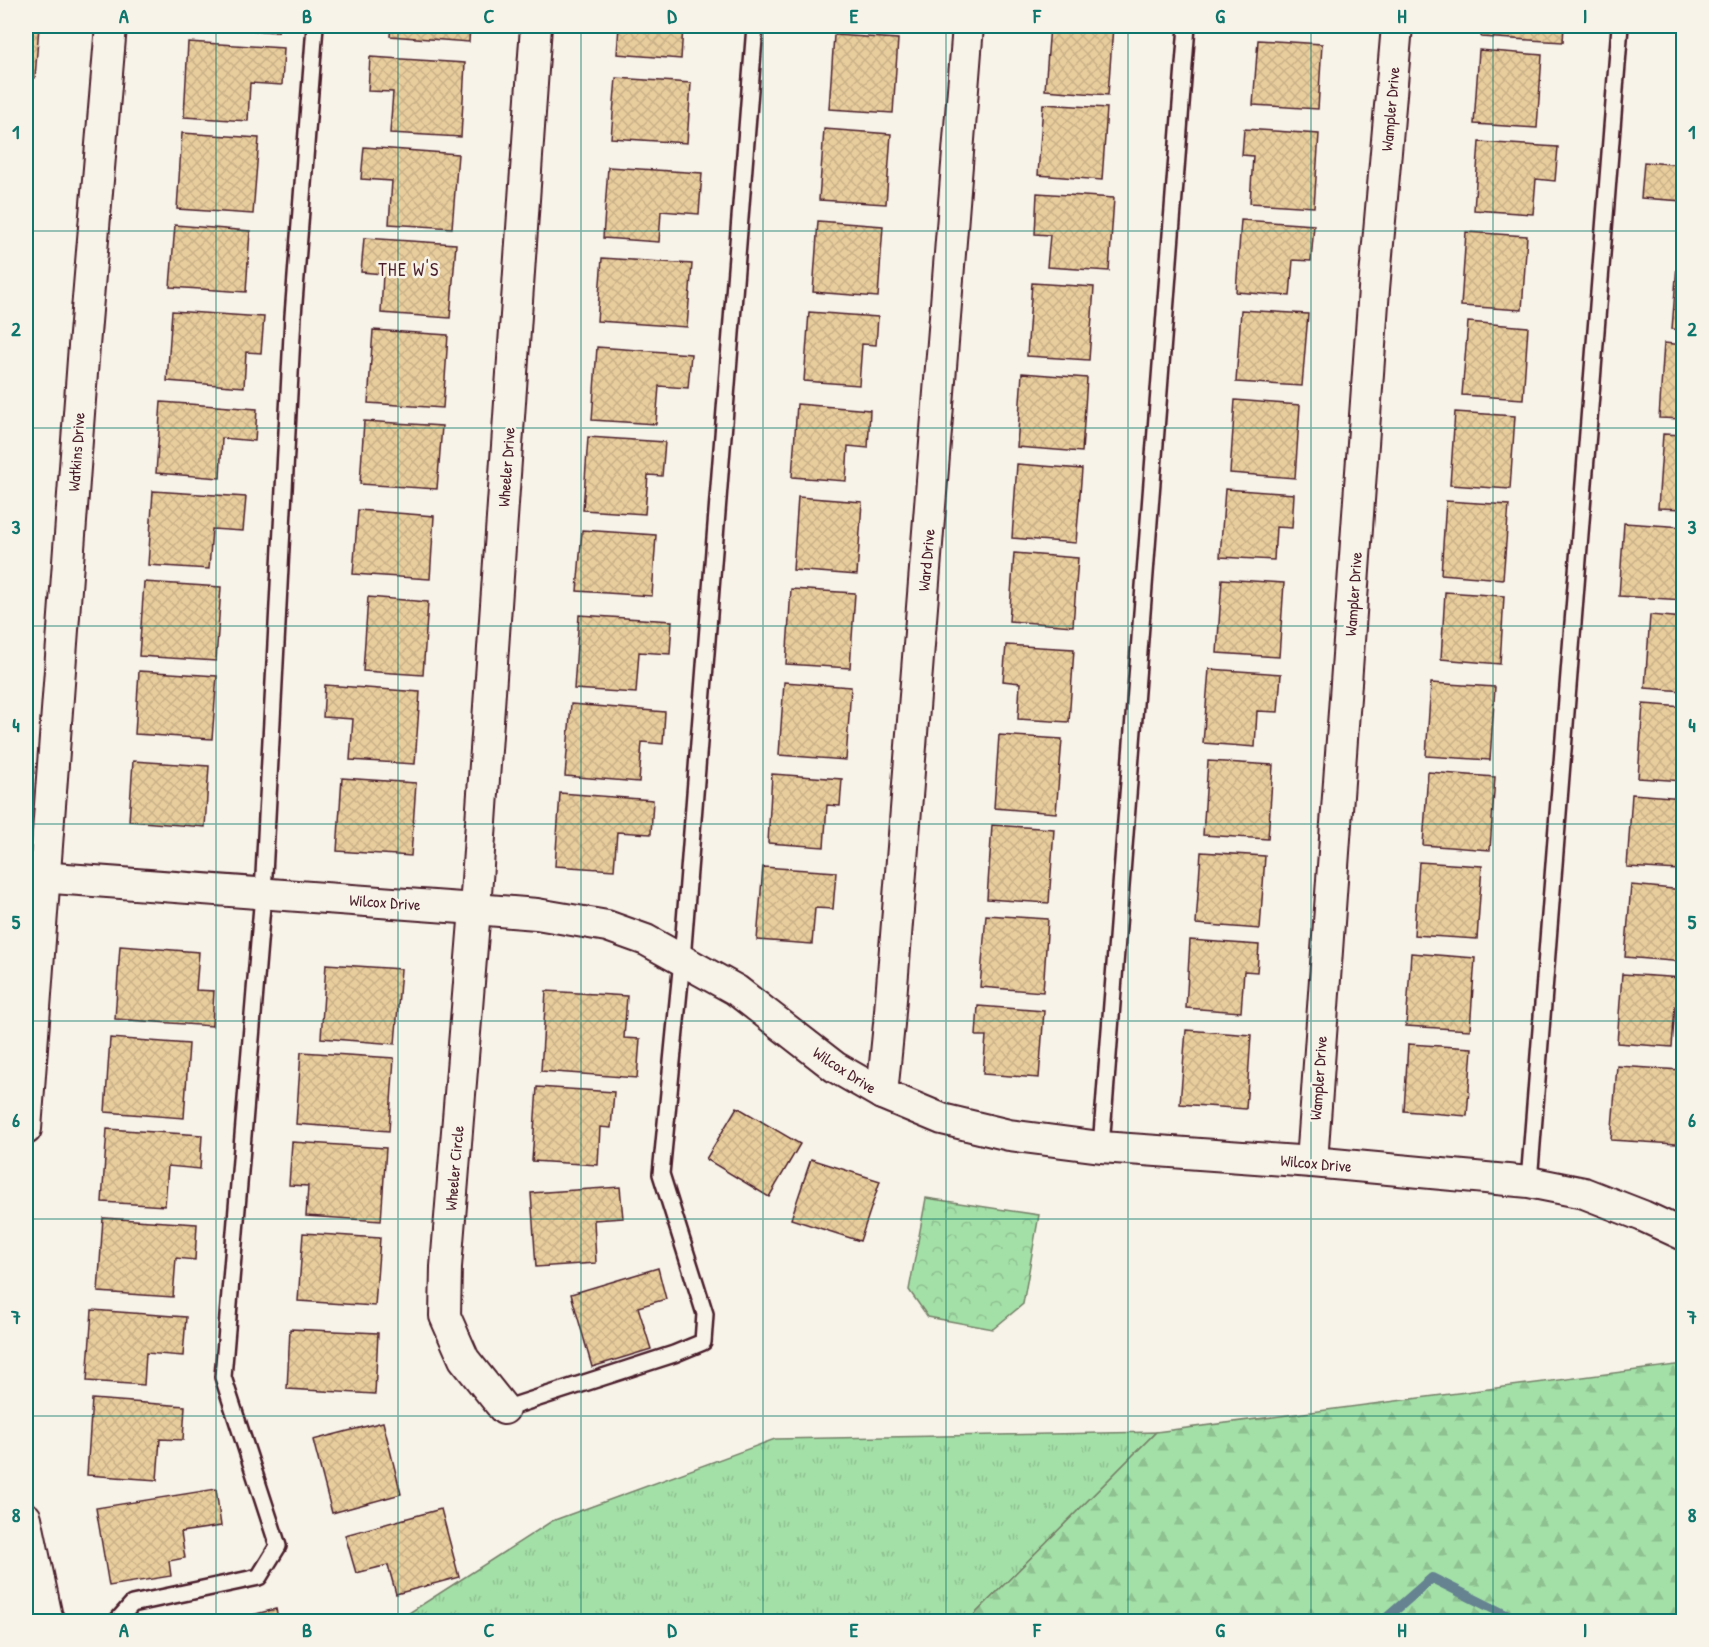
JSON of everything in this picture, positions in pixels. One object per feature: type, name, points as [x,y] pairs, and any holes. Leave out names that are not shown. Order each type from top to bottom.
[{"type":"street","name":"Watkins Drive","points":[[26,1129],[35,877],[111,26]]},
{"type":"street","name":"Wheeler Drive","points":[[475,909],[536,26]]},
{"type":"street","name":"Ward Drive","points":[[882,1094],[968,26]]},
{"type":"street","name":"Wampler Drive","points":[[1312,1162],[1373,300],[1397,26]]},
{"type":"street","name":"Wilcox Drive","points":[[35,877],[537,914],[607,926],[646,940],[736,990],[835,1067],[882,1094],[942,1119],[1009,1135],[1101,1146],[1529,1182],[1584,1193],[1643,1216],[1683,1235]]},
{"type":"street","name":"Wheeler Circle","points":[[475,909],[446,1267],[446,1316],[464,1359],[504,1410]]},
{"type":"street","points":[[26,1518],[50,1622]]},
{"type":"lane","points":[[116,1622],[132,1604],[259,1577],[278,1546],[223,1377],[263,894],[293,316],[315,26]]},
{"type":"lane","points":[[504,1410],[674,1354],[703,1342],[705,1314],[662,1174],[682,960],[755,26]]},
{"type":"lane","points":[[1101,1146],[1187,26]]},
{"type":"lane","points":[[1529,1182],[1620,26]]},
{"type":"green space","points":[[926,1198],[1039,1215],[1023,1304],[993,1329],[928,1317],[909,1290]]},
{"type":"green space","points":[[1683,1364],[1683,1621],[968,1621],[1156,1432]]},
{"type":"green space","points":[[1156,1432],[968,1621],[395,1622],[552,1521],[775,1439]]},
{"type":"building","points":[[26,26],[39,26],[35,78],[26,77]]},
{"type":"building","points":[[190,26],[279,26],[278,32]]},
{"type":"building","points":[[391,26],[470,26],[469,42],[390,36]]},
{"type":"building","points":[[619,26],[683,26],[681,59],[617,54]]},
{"type":"building","points":[[1050,26],[1113,26],[1108,95],[1045,90]]},
{"type":"building","points":[[1482,26],[1564,26],[1563,42],[1481,37]]},
{"type":"building","points":[[834,35],[898,39],[893,113],[829,109]]},
{"type":"building","points":[[1258,40],[1322,44],[1318,109],[1253,105]]},
{"type":"building","points":[[188,42],[284,48],[282,85],[250,83],[248,121],[184,117]]},
{"type":"building","points":[[1479,50],[1542,55],[1537,128],[1474,124]]},
{"type":"building","points":[[370,57],[465,63],[461,137],[390,133],[393,92],[368,91]]},
{"type":"building","points":[[616,78],[691,83],[687,143],[611,138]]},
{"type":"building","points":[[26,100],[33,100],[28,175],[26,174]]},
{"type":"building","points":[[1043,104],[1107,108],[1102,180],[1038,175]]},
{"type":"building","points":[[824,129],[891,134],[886,204],[819,200]]},
{"type":"building","points":[[1244,129],[1319,134],[1314,207],[1250,203],[1253,156],[1242,155]]},
{"type":"building","points":[[182,133],[259,138],[253,214],[177,209]]},
{"type":"building","points":[[1479,142],[1558,147],[1555,181],[1536,179],[1533,214],[1474,210]]},
{"type":"building","points":[[364,147],[458,154],[452,228],[389,224],[392,181],[361,179]]},
{"type":"building","points":[[1644,162],[1684,165],[1684,238],[1680,238],[1683,201],[1641,198]]},
{"type":"building","points":[[608,167],[702,173],[699,214],[661,211],[659,242],[603,238]]},
{"type":"building","points":[[1037,193],[1114,198],[1109,271],[1047,267],[1050,235],[1035,234]]},
{"type":"building","points":[[1241,220],[1314,225],[1311,261],[1293,260],[1290,296],[1236,292]]},
{"type":"building","points":[[818,221],[883,226],[878,297],[813,292]]},
{"type":"building","points":[[175,225],[250,231],[246,292],[170,287]]},
{"type":"building","points":[[1466,232],[1527,236],[1522,310],[1461,306]]},
{"type":"building","points":[[364,238],[456,244],[450,318],[381,313],[383,274],[361,272]]},
{"type":"building","points":[[1678,252],[1684,253],[1684,330],[1672,329]]},
{"type":"building","points":[[602,258],[692,264],[687,327],[597,321]]},
{"type":"building","points":[[1032,283],[1094,287],[1089,360],[1027,356]]},
{"type":"building","points":[[1241,310],[1308,314],[1302,386],[1236,382]]},
{"type":"building","points":[[172,311],[264,317],[261,353],[246,352],[244,387],[167,381]]},
{"type":"building","points":[[809,312],[878,317],[876,345],[862,344],[859,385],[804,381]]},
{"type":"building","points":[[1468,322],[1528,327],[1523,399],[1462,395]]},
{"type":"building","points":[[373,330],[448,335],[443,408],[368,403]]},
{"type":"building","points":[[1664,343],[1684,345],[1684,419],[1659,418]]},
{"type":"building","points":[[597,347],[691,354],[688,388],[659,386],[656,424],[592,420]]},
{"type":"building","points":[[1022,373],[1087,378],[1082,452],[1017,447]]},
{"type":"building","points":[[1235,400],[1300,405],[1295,478],[1230,473]]},
{"type":"building","points":[[161,402],[257,409],[255,441],[222,438],[220,478],[156,473]]},
{"type":"building","points":[[797,404],[870,410],[868,448],[848,446],[846,481],[792,477]]},
{"type":"building","points":[[1455,412],[1515,416],[1510,489],[1450,485]]},
{"type":"building","points":[[364,421],[442,426],[437,489],[360,484]]},
{"type":"building","points":[[1663,434],[1684,435],[1684,509],[1658,508]]},
{"type":"building","points":[[588,437],[665,442],[662,476],[648,475],[645,514],[583,510]]},
{"type":"building","points":[[1017,464],[1082,469],[1076,543],[1012,538]]},
{"type":"building","points":[[1225,489],[1294,494],[1292,528],[1276,527],[1274,560],[1220,557]]},
{"type":"building","points":[[153,491],[246,497],[243,531],[212,529],[209,569],[148,565]]},
{"type":"building","points":[[798,497],[862,502],[857,575],[793,570]]},
{"type":"building","points":[[1446,501],[1509,505],[1503,579],[1441,574]]},
{"type":"building","points":[[358,510],[434,516],[430,579],[353,574]]},
{"type":"building","points":[[1624,523],[1684,527],[1684,600],[1619,596]]},
{"type":"building","points":[[582,530],[656,535],[652,596],[577,591]]},
{"type":"building","points":[[1014,553],[1078,558],[1073,626],[1009,621]]},
{"type":"building","points":[[1222,579],[1284,583],[1279,657],[1217,653]]},
{"type":"building","points":[[144,582],[221,587],[216,661],[139,656]]},
{"type":"building","points":[[791,589],[855,593],[850,668],[786,664]]},
{"type":"building","points":[[1445,592],[1504,596],[1500,664],[1441,659]]},
{"type":"building","points":[[368,597],[428,602],[423,675],[363,671]]},
{"type":"building","points":[[579,615],[672,621],[670,654],[639,652],[636,693],[574,689]]},
{"type":"building","points":[[1650,615],[1684,618],[1684,691],[1645,688]]},
{"type":"building","points":[[1006,645],[1074,649],[1069,722],[1018,719],[1020,683],[1003,681]]},
{"type":"building","points":[[1209,669],[1281,674],[1278,712],[1257,711],[1255,747],[1203,743]]},
{"type":"building","points":[[139,671],[217,676],[212,739],[135,734]]},
{"type":"building","points":[[784,682],[851,687],[846,760],[779,755]]},
{"type":"building","points":[[1431,683],[1495,687],[1490,760],[1426,756]]},
{"type":"building","points":[[325,685],[420,692],[415,764],[350,760],[353,719],[323,717]]},
{"type":"building","points":[[571,704],[665,712],[663,744],[642,742],[639,782],[565,776]]},
{"type":"building","points":[[1643,704],[1684,707],[1684,781],[1638,778]]},
{"type":"building","points":[[999,735],[1062,739],[1056,813],[994,808]]},
{"type":"building","points":[[133,761],[209,766],[205,827],[129,821]]},
{"type":"building","points":[[1208,761],[1273,765],[1268,839],[1203,835]]},
{"type":"building","points":[[1428,772],[1495,777],[1490,850],[1423,845]]},
{"type":"building","points":[[772,774],[842,779],[840,806],[827,805],[824,847],[768,843]]},
{"type":"building","points":[[342,778],[416,783],[411,856],[337,851]]},
{"type":"building","points":[[560,793],[653,800],[651,834],[617,832],[614,870],[555,866]]},
{"type":"building","points":[[1632,794],[1684,798],[1684,834],[1682,834],[1679,870],[1627,867]]},
{"type":"building","points":[[992,825],[1054,829],[1049,903],[987,899]]},
{"type":"building","points":[[1201,852],[1265,856],[1260,929],[1196,924]]},
{"type":"building","points":[[1419,862],[1482,866],[1477,939],[1414,935]]},
{"type":"building","points":[[763,867],[836,872],[833,909],[815,908],[812,944],[757,940]]},
{"type":"building","points":[[1631,885],[1684,890],[1684,962],[1625,957]]},
{"type":"building","points":[[986,915],[1048,919],[1043,992],[980,987]]},
{"type":"building","points":[[1190,940],[1259,945],[1257,972],[1244,971],[1241,1012],[1186,1008]]},
{"type":"building","points":[[120,946],[199,952],[196,990],[214,991],[212,1026],[115,1019]]},
{"type":"building","points":[[1411,953],[1475,958],[1470,1030],[1406,1026]]},
{"type":"building","points":[[326,964],[401,969],[395,1044],[321,1038]]},
{"type":"building","points":[[1622,974],[1684,978],[1684,1007],[1675,1006],[1672,1047],[1617,1043]]},
{"type":"building","points":[[546,991],[627,996],[624,1038],[640,1039],[637,1078],[541,1071]]},
{"type":"building","points":[[978,1006],[1044,1011],[1039,1078],[983,1074],[986,1036],[976,1036]]},
{"type":"building","points":[[1186,1030],[1251,1035],[1246,1109],[1180,1104]]},
{"type":"building","points":[[110,1038],[189,1044],[184,1118],[105,1112]]},
{"type":"building","points":[[1408,1044],[1472,1048],[1467,1116],[1404,1111]]},
{"type":"building","points":[[301,1052],[394,1058],[389,1131],[296,1124]]},
{"type":"building","points":[[1617,1066],[1681,1070],[1676,1144],[1611,1140]]},
{"type":"building","points":[[537,1087],[614,1092],[611,1128],[600,1127],[598,1165],[532,1161]]},
{"type":"building","points":[[737,1107],[800,1144],[769,1197],[706,1159]]},
{"type":"building","points":[[107,1129],[202,1135],[200,1169],[168,1166],[165,1206],[102,1202]]},
{"type":"building","points":[[292,1142],[386,1148],[381,1221],[306,1216],[308,1186],[289,1185]]},
{"type":"building","points":[[811,1159],[880,1181],[860,1241],[791,1219]]},
{"type":"building","points":[[620,1187],[623,1218],[594,1220],[596,1263],[536,1267],[531,1193]]},
{"type":"building","points":[[103,1218],[197,1224],[195,1260],[176,1258],[173,1297],[98,1292]]},
{"type":"building","points":[[303,1233],[380,1238],[375,1306],[298,1301]]},
{"type":"building","points":[[658,1268],[666,1299],[638,1307],[651,1349],[592,1367],[571,1294]]},
{"type":"building","points":[[92,1310],[186,1317],[183,1356],[146,1353],[144,1385],[87,1381]]},
{"type":"building","points":[[290,1329],[378,1333],[375,1394],[287,1389]]},
{"type":"building","points":[[92,1399],[185,1406],[183,1440],[160,1439],[157,1480],[87,1475]]},
{"type":"building","points":[[383,1422],[401,1494],[332,1513],[313,1440]]},
{"type":"building","points":[[216,1489],[221,1526],[181,1532],[185,1558],[169,1561],[171,1576],[109,1586],[96,1508]]},
{"type":"building","points":[[441,1509],[459,1577],[396,1594],[388,1565],[356,1573],[345,1535]]},
{"type":"building","points":[[276,1609],[279,1622],[224,1622]]},
{"type":"waterway","points":[[1382,1622],[1432,1578],[1520,1622]]},
{"type":"district","name":"THE W'S","points":[[409,270]]}]
